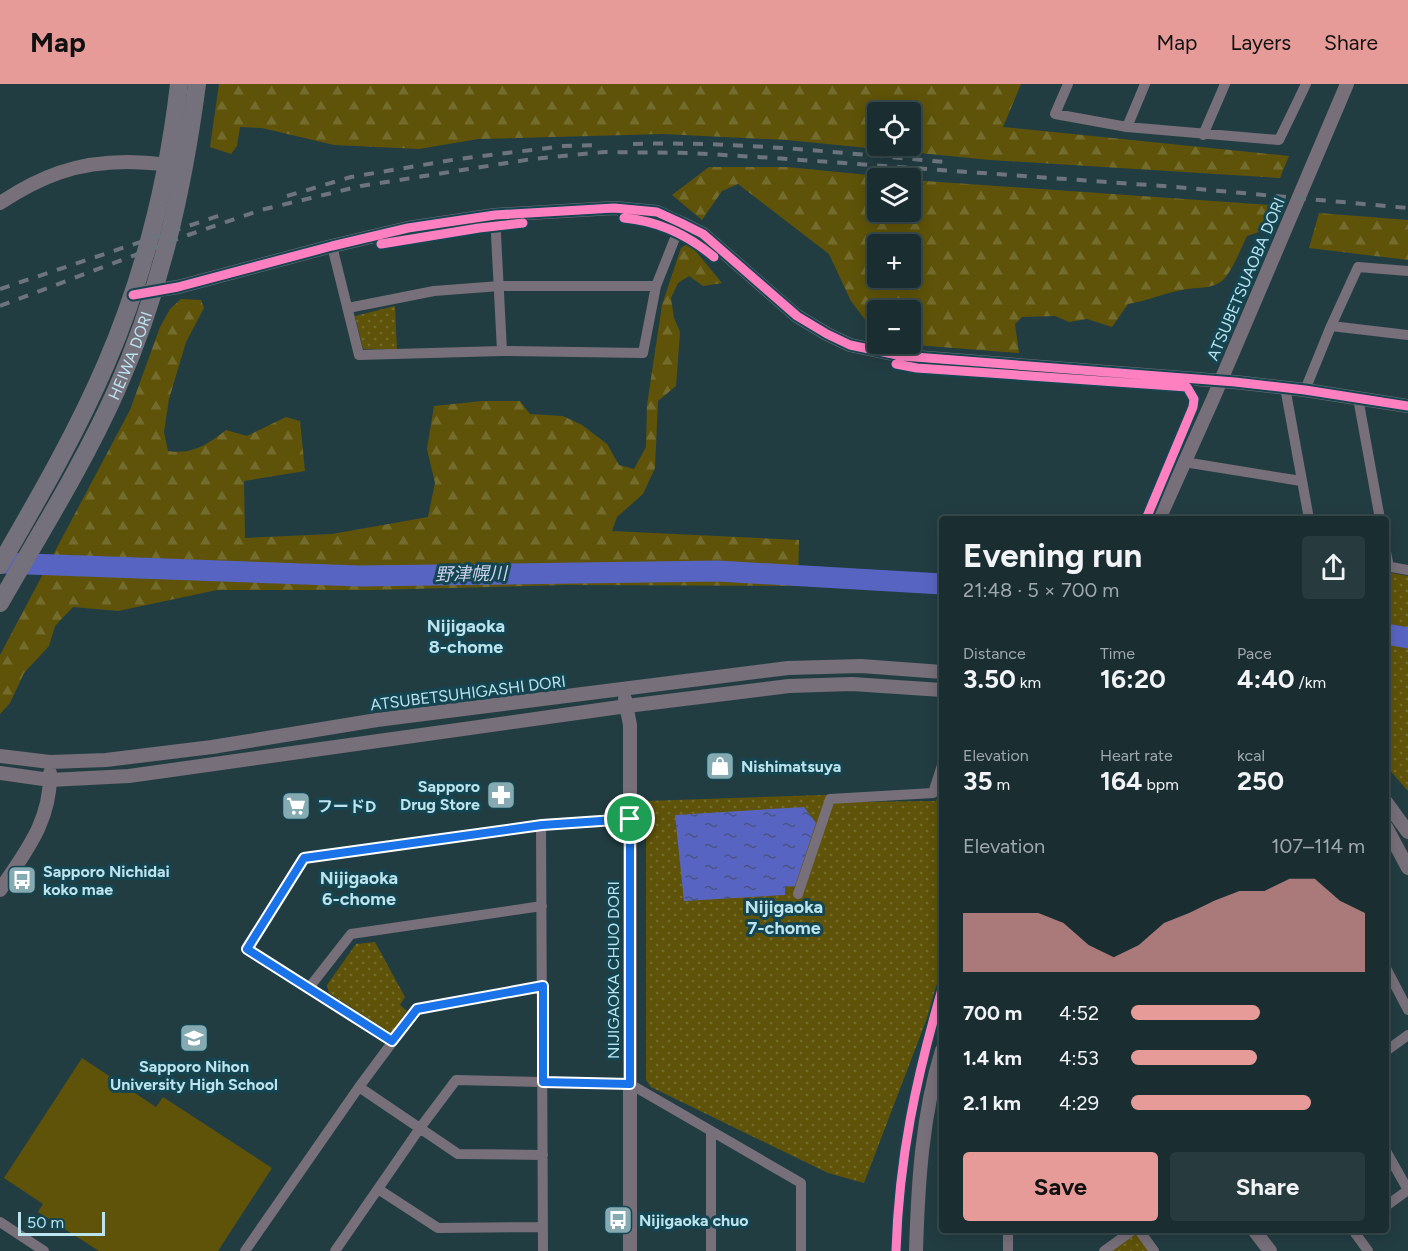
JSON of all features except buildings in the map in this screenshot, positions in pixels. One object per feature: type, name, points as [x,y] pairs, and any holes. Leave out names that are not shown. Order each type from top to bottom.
[{"type":"highway","name":"HEIWA DORI","points":[[2,600],[82,461],[134,350],[155,290],[170,238],[179,84]]},
{"type":"highway","name":"HEIWA DORI","points":[[0,565],[53,473],[106,364],[133,295],[176,165],[198,84]]},
{"type":"street","points":[[1068,84],[1055,114],[1127,127],[1279,140],[1305,84]]},
{"type":"street","points":[[1127,127],[1145,84]]},
{"type":"street","points":[[1203,135],[1225,84]]},
{"type":"street","name":"ATSUBETSUAOBA DORI","points":[[1160,516],[1347,84]]},
{"type":"street","points":[[0,203],[34,182],[80,166],[128,162],[176,165]]},
{"type":"street","points":[[133,295],[178,287],[408,228],[495,215],[614,208],[657,212],[703,234],[797,316],[850,345],[902,356],[1221,380],[1285,387],[1408,406]]},
{"type":"street","points":[[495,215],[502,351]]},
{"type":"street","points":[[332,246],[359,355],[502,351],[643,353],[656,286],[681,223]]},
{"type":"street","points":[[1305,390],[1331,326],[1359,267],[1408,271]]},
{"type":"street","points":[[348,308],[434,291],[500,286],[656,286]]},
{"type":"street","points":[[1331,326],[1408,335]]},
{"type":"street","points":[[1285,387],[1308,516]]},
{"type":"street","points":[[1358,398],[1379,516]]},
{"type":"street","points":[[1185,462],[1301,481]]},
{"type":"street","points":[[1389,566],[1408,570]]},
{"type":"street","name":"ATSUBETSUHIGASHI DORI","points":[[0,756],[50,762],[106,760],[212,747],[377,720],[788,669],[861,666],[939,672]]},
{"type":"street","name":"ATSUBETSUHIGASHI DORI","points":[[0,773],[50,780],[129,776],[627,706],[789,686],[852,684],[939,690]]},
{"type":"street","name":"NIJIGAOKA CHUO DORI","points":[[624,690],[630,725],[630,1251]]},
{"type":"street","points":[[212,747],[214,764]]},
{"type":"street","points":[[0,890],[33,840],[43,820],[48,804],[50,762]]},
{"type":"street","points":[[798,894],[830,800],[933,793],[939,774]]},
{"type":"street","points":[[1389,806],[1407,828]]},
{"type":"street","points":[[392,1041],[247,949],[304,858],[542,825],[630,819]]},
{"type":"street","points":[[542,825],[543,1251]]},
{"type":"street","points":[[1389,829],[1407,828]]},
{"type":"street","points":[[1389,833],[1408,868]]},
{"type":"street","points":[[308,989],[351,934],[542,906]]},
{"type":"street","points":[[1389,974],[1408,1010]]},
{"type":"street","points":[[244,1251],[359,1087],[417,1009],[543,986]]},
{"type":"street","points":[[1389,1049],[1408,1035]]},
{"type":"street","points":[[916,1251],[918,1186],[926,1126],[939,1069]]},
{"type":"street","points":[[336,1250],[456,1080],[630,1084],[801,1183],[801,1251]]},
{"type":"street","points":[[359,1087],[458,1154],[543,1155]]},
{"type":"street","points":[[711,1131],[711,1251]]},
{"type":"street","points":[[1389,1155],[1408,1190],[1389,1204]]},
{"type":"street","points":[[378,1189],[438,1228],[543,1227]]},
{"type":"street","points":[[0,1222],[44,1251]]},
{"type":"street","points":[[1008,1233],[1008,1251]]},
{"type":"street","points":[[1104,1251],[1129,1233]]},
{"type":"street","points":[[1141,1233],[1154,1251]]},
{"type":"street","points":[[1256,1233],[1270,1251]]},
{"type":"street","points":[[1355,1233],[1368,1251]]},
{"type":"green space","points":[[219,84],[1021,84],[1003,127],[1289,156],[1280,178],[990,160],[921,153],[921,102],[867,102],[867,148],[787,140],[663,134],[478,139],[419,149],[334,145],[262,128],[240,127],[237,146],[231,154],[210,147]]},
{"type":"green space","points":[[709,167],[787,167],[867,175],[867,222],[921,222],[921,181],[1270,205],[1259,232],[1247,236],[1229,272],[1218,284],[1179,290],[1128,304],[1112,327],[1087,319],[1069,322],[1055,316],[1022,317],[1015,324],[1019,353],[921,345],[921,300],[867,300],[867,322],[851,301],[829,254],[738,184],[722,191],[702,220],[672,195]]},
{"type":"green space","points":[[1319,213],[1408,220],[1408,260],[1309,248]]},
{"type":"green space","points":[[689,243],[722,283],[703,286],[689,276],[678,283],[671,298],[674,318],[680,332],[676,386],[658,401],[655,468],[643,494],[617,517],[612,531],[799,540],[798,586],[566,585],[370,590],[217,590],[118,611],[73,607],[55,626],[49,646],[24,673],[10,703],[0,714],[0,655],[130,410],[160,327],[170,309],[181,299],[201,300],[204,308],[186,342],[169,399],[164,432],[168,451],[193,450],[226,430],[247,436],[286,417],[300,421],[305,471],[244,481],[245,538],[332,534],[428,517],[435,483],[427,449],[434,406],[482,401],[520,401],[530,414],[563,416],[582,425],[607,444],[619,465],[634,469],[646,447],[647,405],[662,305],[681,248]]},
{"type":"green space","points":[[395,306],[397,350],[363,349],[355,316]]},
{"type":"green space","points":[[1389,573],[1408,576],[1408,791],[1389,769]]},
{"type":"green space","points":[[939,793],[939,987],[864,1183],[828,1173],[651,1087],[646,1080],[646,801],[852,794],[853,802],[936,801]]},
{"type":"green space","points":[[375,942],[405,997],[400,1005],[407,1011],[391,1033],[329,993],[327,985],[356,944]]},
{"type":"green space","points":[[82,1058],[156,1107],[163,1097],[272,1168],[218,1251],[99,1251],[38,1212],[43,1204],[4,1178]]},
{"type":"green space","points":[[1129,1233],[1136,1233],[1154,1251],[1104,1251]]},
{"type":"water","points":[[804,807],[816,823],[795,886],[785,887],[785,895],[684,901],[675,815]]},
{"type":"waterway","name":"野津幌川","points":[[0,563],[360,576],[718,571],[939,584]]},
{"type":"waterway","name":"野津幌川","points":[[1389,635],[1408,638]]},
{"type":"railway","points":[[633,144],[750,146],[945,162]]},
{"type":"railway","points":[[287,196],[351,177],[458,159],[564,146],[597,145]]},
{"type":"railway","points":[[0,306],[261,210],[361,186],[532,159],[604,152],[691,153],[774,158],[1176,187],[1408,208]]},
{"type":"railway","points":[[0,289],[224,214]]},
{"type":"cycle path","points":[[133,295],[178,287],[408,228],[495,215],[614,208],[657,212],[703,234],[797,316],[850,345],[902,356],[1235,382],[1408,406]]},
{"type":"cycle path","points":[[624,218],[649,222],[672,230],[694,242],[714,257]]},
{"type":"cycle path","points":[[381,244],[523,223]]},
{"type":"cycle path","points":[[896,364],[917,368],[1187,387],[1194,399],[1193,407],[1147,516]]},
{"type":"cycle path","points":[[896,1251],[901,1183],[910,1118],[939,1000]]},
{"type":"place","name":"Nishimatsuya","points":[[720,766]]},
{"type":"place","name":"Sapporo Drug Store","points":[[501,795]]},
{"type":"place","name":"フードD","points":[[296,806]]},
{"type":"place","name":"Sapporo Nichidai koko mae","points":[[22,880]]},
{"type":"place","name":"Sapporo Nihon University High School","points":[[194,1038]]},
{"type":"place","name":"Nijigaoka chuo","points":[[618,1220]]},
{"type":"district","name":"Nijigaoka 8-chome","points":[[466,636]]},
{"type":"district","name":"Nijigaoka 6-chome","points":[[359,888]]},
{"type":"district","name":"Nijigaoka 7-chome","points":[[784,917]]},
{"type":"route","points":[[630,819],[630,1084],[543,1082],[543,986],[417,1009],[392,1041],[247,949],[304,858],[542,825],[630,819]]}]
